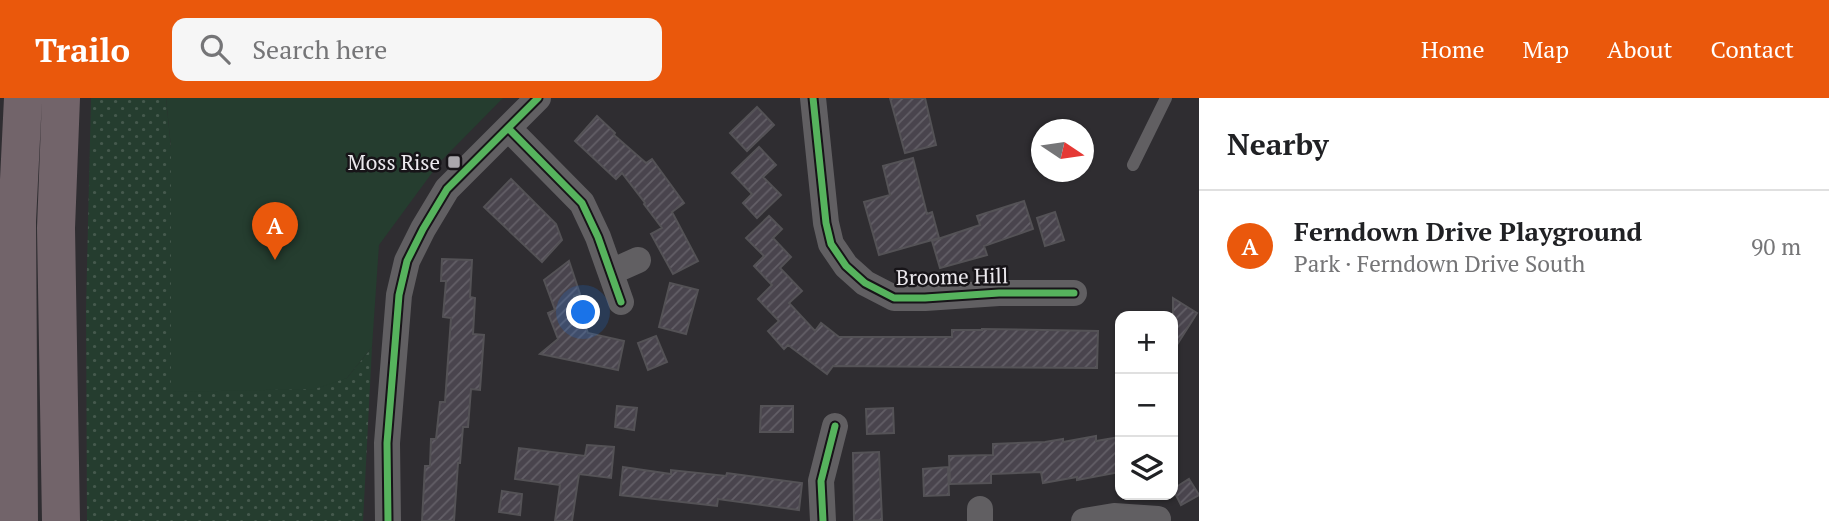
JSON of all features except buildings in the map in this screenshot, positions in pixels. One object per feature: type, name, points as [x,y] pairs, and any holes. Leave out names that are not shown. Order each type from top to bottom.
[{"type":"highway","points":[[19,521],[17,221],[23,98]]},
{"type":"highway","points":[[61,98],[57,228],[61,521]]},
{"type":"street","points":[[388,521],[387,443],[399,295],[407,261],[447,190],[538,98]]},
{"type":"street","name":"Broome Hill","points":[[813,98],[826,223],[831,244],[846,266],[864,283],[894,298],[999,292],[1074,293]]},
{"type":"street","points":[[508,128],[583,203],[621,302]]},
{"type":"street","points":[[611,272],[638,260]]},
{"type":"street","points":[[822,521],[821,481],[835,426]]},
{"type":"street","points":[[1084,521],[1114,516],[1158,519]]},
{"type":"lane","points":[[1133,165],[1166,98]]},
{"type":"green space","points":[[91,98],[166,98],[171,148],[171,391],[347,378],[372,347],[363,521],[87,521],[86,309]]},
{"type":"green space","points":[[166,98],[503,98],[440,162],[379,245],[372,347],[347,378],[315,389],[171,392],[171,148]]},
{"type":"cycle path","points":[[388,521],[387,443],[399,295],[407,261],[447,189],[538,98]]},
{"type":"cycle path","points":[[813,98],[826,223],[831,244],[846,266],[865,283],[894,298],[1074,293]]},
{"type":"cycle path","points":[[508,128],[582,203],[598,237],[621,302]]},
{"type":"cycle path","points":[[823,521],[821,481],[835,426]]},
{"type":"place","name":"Moss Rise","points":[[454,162]]},
{"type":"place","name":"Ferndown Drive Playground","points":[[275,260]]}]
